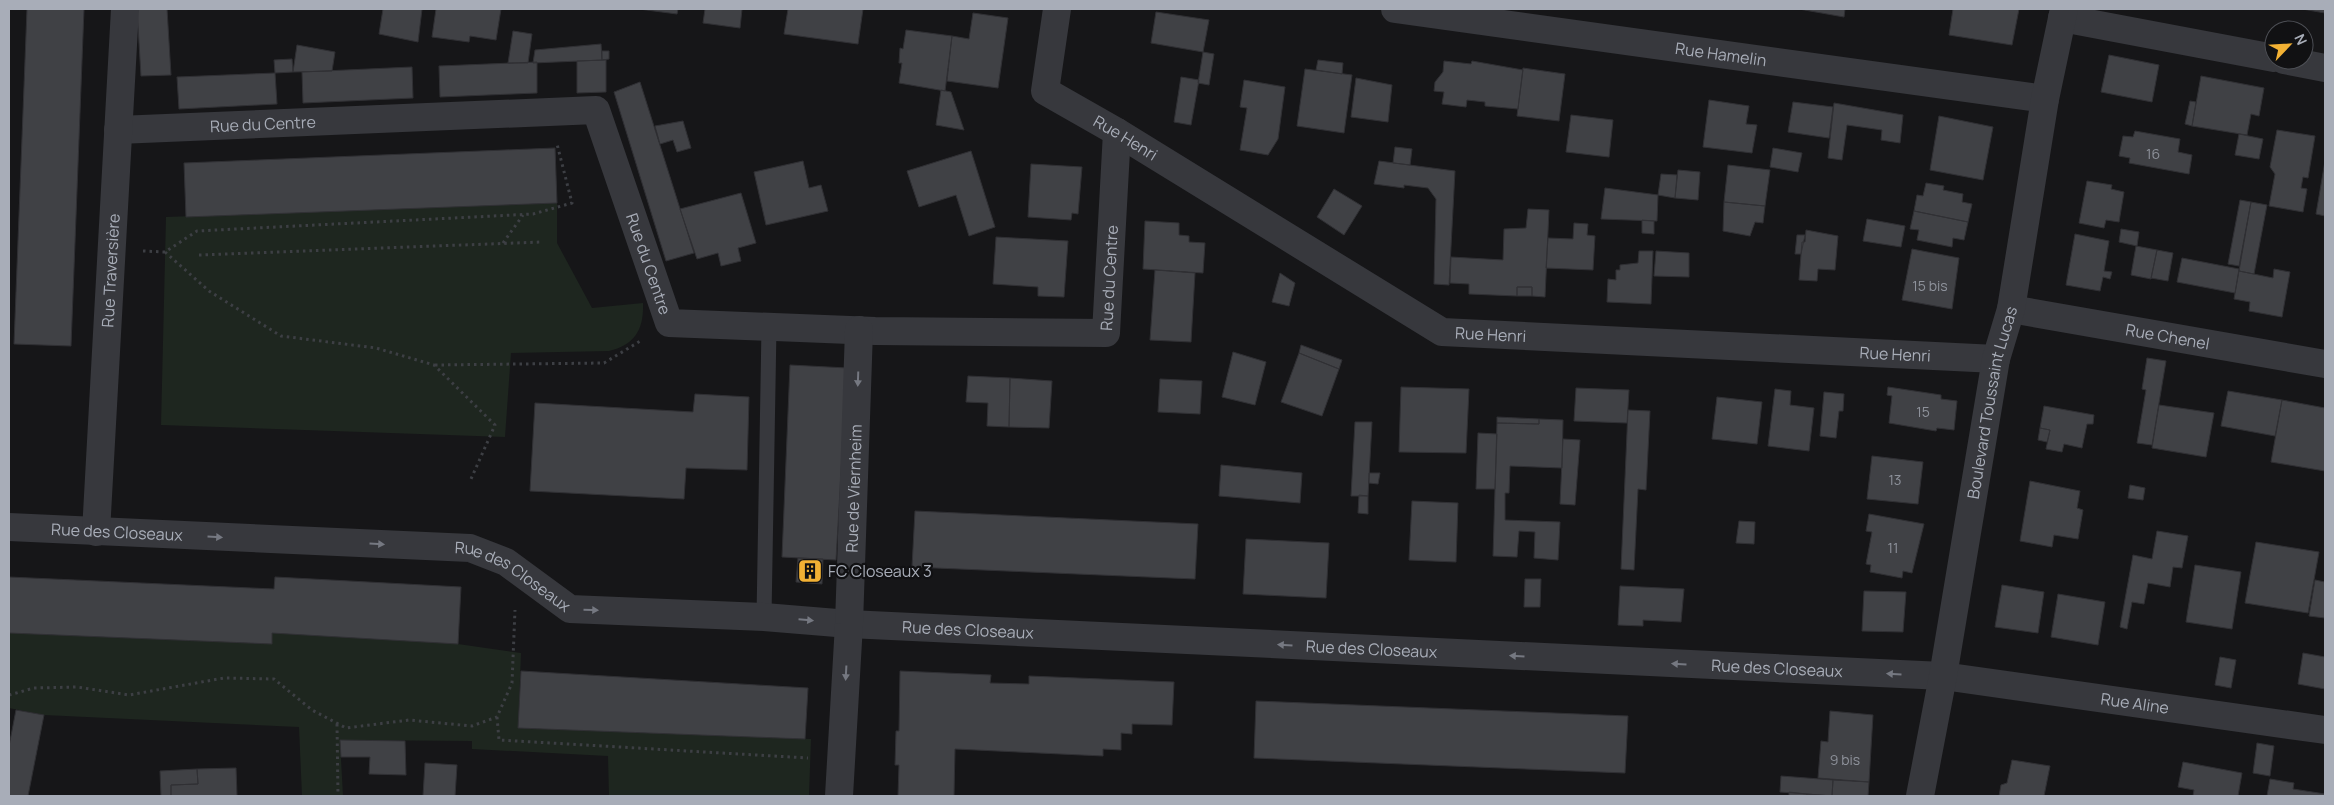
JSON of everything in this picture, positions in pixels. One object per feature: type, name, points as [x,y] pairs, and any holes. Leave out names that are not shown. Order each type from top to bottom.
[{"type":"street","name":"Rue Traversière","points":[[96,532],[125,9]]},
{"type":"street","name":"Rue Henri","points":[[1057,9],[1045,91],[1117,132],[1442,332],[1996,359]]},
{"type":"street","name":"Rue Hamelin","points":[[1396,9],[2045,99]]},
{"type":"street","name":"Boulevard Toussaint Lucas","points":[[1920,796],[1943,676],[1996,359],[2011,308],[2045,99],[2063,13]]},
{"type":"street","points":[[2063,13],[2264,56]]},
{"type":"street","name":"Rue du Centre","points":[[118,130],[596,110],[669,323],[859,330],[1106,333],[1117,132]]},
{"type":"street","name":"Rue Chenel","points":[[2011,308],[2325,364]]},
{"type":"street","name":"Rue de Viernheim","points":[[839,796],[849,624],[859,330]]},
{"type":"street","name":"Rue des Closeaux","points":[[9,527],[470,548],[506,562],[570,609],[1943,676]]},
{"type":"street","name":"Rue Aline","points":[[1943,676],[2325,730]]},
{"type":"lane","points":[[764,617],[769,327]]},
{"type":"path","points":[[112,250],[165,252],[197,231],[533,214],[572,203],[548,112]]},
{"type":"path","points":[[503,243],[524,214]]},
{"type":"path","points":[[199,255],[541,242]]},
{"type":"path","points":[[165,252],[209,292],[281,336],[376,348],[434,365],[604,363],[669,323]]},
{"type":"path","points":[[434,365],[495,425],[470,479]]},
{"type":"path","points":[[517,571],[512,683],[497,717],[500,740],[841,760]]},
{"type":"path","points":[[9,695],[34,688],[77,687],[128,696],[224,678],[274,679],[312,710],[346,728],[409,720],[472,726],[497,717]]},
{"type":"path","points":[[337,723],[338,796]]},
{"type":"shaded area","points":[[557,203],[557,243],[592,308],[643,303],[642,321],[640,328],[631,340],[625,345],[609,351],[511,353],[505,437],[161,425],[166,217]]},
{"type":"shaded area","points":[[9,633],[271,644],[272,633],[458,644],[521,653],[518,728],[811,739],[809,796],[609,796],[608,756],[472,749],[472,741],[340,740],[343,796],[302,796],[299,727],[44,715],[9,708]]},
{"type":"building","points":[[27,9],[84,9],[71,346],[14,344]]},
{"type":"building","points":[[137,9],[167,9],[171,75],[141,76]]},
{"type":"building","points":[[383,9],[422,9],[418,42],[379,34]]},
{"type":"building","points":[[436,9],[501,9],[496,40],[470,36],[469,42],[432,37]]},
{"type":"building","points":[[639,9],[678,9],[677,14]]},
{"type":"building","points":[[705,9],[742,9],[740,28],[703,23]]},
{"type":"building","points":[[788,9],[863,9],[858,44],[784,34]]},
{"type":"building","points":[[1799,9],[1845,9],[1844,17]]},
{"type":"building","points":[[1953,9],[2019,9],[2012,45],[1949,35]]},
{"type":"building","points":[[2302,9],[2325,9],[2325,13]]},
{"type":"building","points":[[1156,12],[1209,20],[1203,52],[1151,43]]},
{"type":"building","points":[[973,13],[1008,18],[998,88],[947,81],[952,36],[969,39]]},
{"type":"building","points":[[906,30],[952,36],[945,91],[899,83],[902,63],[899,63],[900,48],[903,49]]},
{"type":"building","points":[[513,31],[532,34],[528,63],[508,63]]},
{"type":"building","points":[[601,44],[602,60],[533,63],[535,50]]},
{"type":"building","points":[[297,45],[335,52],[332,71],[293,72]]},
{"type":"building","points":[[602,51],[609,51],[609,59],[602,60]]},
{"type":"building","points":[[1203,52],[1214,54],[1209,85],[1198,83]]},
{"type":"building","points":[[2109,55],[2159,65],[2152,102],[2101,92]]},
{"type":"building","points":[[292,59],[293,72],[275,73],[274,60]]},
{"type":"building","points":[[606,60],[606,92],[577,93],[577,61]]},
{"type":"building","points":[[1318,60],[1343,63],[1342,74],[1316,70]]},
{"type":"building","points":[[1444,61],[1471,64],[1472,61],[1523,70],[1518,109],[1485,106],[1485,102],[1467,100],[1466,107],[1442,104],[1444,92],[1434,91],[1435,82],[1443,72]]},
{"type":"building","points":[[537,62],[537,93],[440,97],[439,66]]},
{"type":"building","points":[[412,67],[413,98],[303,103],[302,72]]},
{"type":"building","points":[[1523,68],[1565,74],[1559,121],[1517,116]]},
{"type":"building","points":[[1305,69],[1352,75],[1344,133],[1297,126]]},
{"type":"building","points":[[275,73],[277,104],[179,109],[177,77]]},
{"type":"building","points":[[2201,76],[2264,88],[2259,116],[2251,114],[2247,135],[2192,126]]},
{"type":"building","points":[[1181,77],[1199,80],[1191,125],[1174,122]]},
{"type":"building","points":[[1356,78],[1392,85],[1388,122],[1351,117]]},
{"type":"building","points":[[1244,80],[1285,87],[1278,139],[1268,155],[1240,150],[1247,108],[1240,107]]},
{"type":"building","points":[[640,82],[694,253],[666,261],[614,92]]},
{"type":"building","points":[[941,90],[951,92],[964,130],[936,125]]},
{"type":"building","points":[[1709,100],[1749,106],[1746,124],[1757,125],[1752,153],[1703,147]]},
{"type":"building","points":[[2190,101],[2196,102],[2192,126],[2185,124]]},
{"type":"building","points":[[1793,102],[1833,107],[1829,138],[1788,132]]},
{"type":"building","points":[[1834,103],[1903,115],[1900,143],[1881,140],[1882,130],[1847,125],[1842,160],[1828,158]]},
{"type":"building","points":[[1571,115],[1613,120],[1609,157],[1566,152]]},
{"type":"building","points":[[1939,116],[1993,127],[1983,180],[1930,170]]},
{"type":"building","points":[[683,121],[691,148],[677,152],[673,140],[660,144],[655,126]]},
{"type":"building","points":[[2277,130],[2315,136],[2308,178],[2303,177],[2301,188],[2307,189],[2303,212],[2269,206],[2275,174],[2270,167]]},
{"type":"building","points":[[2135,131],[2180,139],[2178,152],[2192,155],[2189,174],[2129,163],[2130,158],[2119,156],[2123,136],[2133,137]]},
{"type":"building","points":[[2239,134],[2263,139],[2259,159],[2235,155]]},
{"type":"building","points":[[1395,147],[1412,149],[1410,165],[1393,163]]},
{"type":"building","points":[[555,148],[557,203],[186,217],[184,163]]},
{"type":"building","points":[[1773,148],[1802,153],[1798,172],[1770,167]]},
{"type":"building","points":[[971,151],[995,227],[969,236],[956,195],[919,207],[907,171]]},
{"type":"building","points":[[803,161],[809,188],[821,185],[828,211],[766,225],[754,172]]},
{"type":"building","points":[[1379,161],[1455,171],[1449,285],[1434,284],[1436,199],[1428,188],[1404,185],[1404,188],[1374,184]]},
{"type":"building","points":[[2325,161],[2325,216],[2316,214]]},
{"type":"building","points":[[1031,164],[1082,167],[1078,214],[1072,213],[1071,220],[1028,217]]},
{"type":"building","points":[[1728,165],[1770,170],[1765,206],[1724,202]]},
{"type":"building","points":[[1678,170],[1700,172],[1698,200],[1675,198]]},
{"type":"building","points":[[1661,174],[1677,175],[1675,198],[1658,195]]},
{"type":"building","points":[[2087,181],[2112,185],[2111,189],[2124,192],[2119,222],[2106,220],[2104,228],[2079,223]]},
{"type":"building","points":[[1926,183],[1944,186],[1943,190],[1963,194],[1962,202],[1972,204],[1968,222],[1914,211],[1917,195],[1923,196]]},
{"type":"building","points":[[1605,188],[1658,195],[1657,221],[1601,219]]},
{"type":"building","points":[[1334,189],[1362,206],[1344,235],[1317,217]]},
{"type":"building","points":[[741,193],[756,243],[738,248],[741,261],[721,266],[718,253],[697,259],[680,209]]},
{"type":"building","points":[[2240,200],[2251,202],[2239,266],[2228,264]]},
{"type":"building","points":[[1724,202],[1765,206],[1763,223],[1755,222],[1750,236],[1723,231]]},
{"type":"building","points":[[2251,202],[2267,205],[2254,274],[2239,271]]},
{"type":"building","points":[[1528,209],[1549,210],[1545,297],[1532,296],[1532,287],[1517,287],[1517,296],[1469,294],[1469,284],[1450,283],[1451,257],[1503,260],[1504,229],[1526,228]]},
{"type":"building","points":[[1914,211],[1968,222],[1964,240],[1953,238],[1952,247],[1917,240],[1919,230],[1910,229]]},
{"type":"building","points":[[1867,219],[1905,226],[1901,247],[1863,241]]},
{"type":"building","points":[[1642,220],[1654,221],[1654,234],[1642,233]]},
{"type":"building","points":[[1145,221],[1179,223],[1179,235],[1189,236],[1189,242],[1205,243],[1203,273],[1143,269]]},
{"type":"building","points":[[1574,223],[1588,224],[1587,235],[1595,236],[1593,270],[1546,268],[1548,238],[1573,239]]},
{"type":"building","points":[[2121,229],[2139,232],[2137,246],[2119,242]]},
{"type":"building","points":[[1806,230],[1838,236],[1835,270],[1818,269],[1817,281],[1799,280],[1802,242],[1805,242]]},
{"type":"building","points":[[2075,234],[2109,241],[2104,271],[2112,272],[2110,279],[2103,277],[2100,291],[2066,285]]},
{"type":"building","points":[[1797,235],[1805,235],[1801,254],[1795,254]]},
{"type":"building","points":[[996,237],[1068,241],[1064,297],[1038,296],[1038,287],[993,284]]},
{"type":"building","points":[[2136,246],[2157,250],[2151,279],[2131,275]]},
{"type":"building","points":[[1912,249],[1959,258],[1952,309],[1902,300]]},
{"type":"building","points":[[2157,250],[2173,253],[2168,281],[2151,278]]},
{"type":"building","points":[[1639,251],[1653,251],[1651,304],[1607,302],[1608,279],[1616,280],[1616,270],[1620,270],[1620,265],[1638,263]]},
{"type":"building","points":[[1656,251],[1689,253],[1689,277],[1654,276]]},
{"type":"building","points":[[2182,258],[2239,269],[2235,293],[2177,282]]},
{"type":"building","points":[[2274,269],[2290,272],[2282,317],[2249,311],[2250,302],[2234,299],[2239,271],[2273,278]]},
{"type":"building","points":[[1155,270],[1195,273],[1191,342],[1150,340]]},
{"type":"building","points":[[1280,273],[1295,283],[1289,306],[1272,302]]},
{"type":"building","points":[[1517,287],[1532,287],[1532,296],[1517,296]]},
{"type":"building","points":[[1301,345],[1342,360],[1339,369],[1299,353]]},
{"type":"building","points":[[1233,352],[1266,362],[1255,405],[1222,397]]},
{"type":"building","points":[[1299,353],[1339,369],[1322,416],[1281,402]]},
{"type":"building","points":[[2147,358],[2166,361],[2152,445],[2137,443],[2146,390],[2142,389]]},
{"type":"building","points":[[790,365],[847,368],[836,560],[782,557]]},
{"type":"building","points":[[968,376],[1010,378],[1009,427],[987,426],[988,403],[966,402]]},
{"type":"building","points":[[1010,378],[1052,381],[1049,428],[1009,427]]},
{"type":"building","points":[[1160,379],[1202,381],[1200,414],[1158,412]]},
{"type":"building","points":[[1401,387],[1469,389],[1466,453],[1399,452]]},
{"type":"building","points":[[1888,387],[1941,395],[1941,399],[1957,401],[1954,430],[1937,428],[1936,431],[1889,423],[1892,396],[1887,395]]},
{"type":"building","points":[[1576,388],[1629,390],[1627,423],[1574,421]]},
{"type":"building","points":[[1775,389],[1791,391],[1790,405],[1814,408],[1809,451],[1768,446]]},
{"type":"building","points":[[2228,391],[2282,400],[2275,436],[2221,426]]},
{"type":"building","points":[[1824,392],[1844,394],[1843,411],[1839,411],[1836,438],[1820,436]]},
{"type":"building","points":[[695,394],[749,397],[747,470],[686,468],[684,499],[530,491],[535,403],[693,412]]},
{"type":"building","points":[[1717,397],[1762,402],[1757,444],[1712,439]]},
{"type":"building","points":[[2282,400],[2325,408],[2325,471],[2271,462]]},
{"type":"building","points":[[2159,405],[2214,413],[2206,457],[2152,448]]},
{"type":"building","points":[[2044,406],[2094,415],[2093,424],[2087,424],[2082,448],[2064,444],[2062,452],[2046,449],[2050,430],[2040,428]]},
{"type":"building","points":[[1628,410],[1650,411],[1646,490],[1638,489],[1634,570],[1621,569]]},
{"type":"building","points":[[1497,417],[1539,419],[1539,424],[1497,423]]},
{"type":"building","points":[[1539,419],[1563,420],[1562,468],[1510,466],[1509,493],[1505,493],[1505,520],[1560,522],[1558,560],[1534,558],[1535,532],[1519,531],[1517,557],[1493,556],[1497,423],[1539,424]]},
{"type":"building","points":[[1355,422],[1372,422],[1368,496],[1351,496]]},
{"type":"building","points":[[2040,428],[2050,430],[2047,442],[2038,440]]},
{"type":"building","points":[[1478,433],[1497,434],[1495,489],[1476,489]]},
{"type":"building","points":[[1563,439],[1580,440],[1575,505],[1560,504]]},
{"type":"building","points":[[1872,456],[1923,462],[1918,504],[1867,499]]},
{"type":"building","points":[[1221,465],[1302,473],[1300,503],[1219,496]]},
{"type":"building","points":[[1369,473],[1380,473],[1378,484],[1369,483]]},
{"type":"building","points":[[2030,481],[2080,491],[2077,508],[2083,510],[2078,539],[2054,535],[2052,547],[2020,541]]},
{"type":"building","points":[[2130,485],[2145,488],[2143,500],[2128,498]]},
{"type":"building","points":[[1359,495],[1368,496],[1368,514],[1358,513]]},
{"type":"building","points":[[1412,501],[1458,503],[1456,562],[1409,560]]},
{"type":"building","points":[[915,511],[1198,524],[1195,579],[912,567]]},
{"type":"building","points":[[1869,514],[1924,524],[1912,573],[1903,571],[1902,578],[1870,572],[1871,565],[1866,564],[1872,532],[1866,531]]},
{"type":"building","points":[[1739,521],[1755,522],[1754,544],[1736,543]]},
{"type":"building","points":[[2157,531],[2188,536],[2182,568],[2173,567],[2170,587],[2148,583],[2144,604],[2132,602],[2127,629],[2120,627],[2133,555],[2152,559]]},
{"type":"building","points":[[1246,539],[1329,543],[1326,598],[1243,594]]},
{"type":"building","points":[[2256,542],[2319,552],[2308,613],[2245,603]]},
{"type":"building","name":"FC Closeaux 3","points":[[798,558],[823,559],[822,584],[796,582]]},
{"type":"building","points":[[2195,565],[2241,572],[2232,629],[2186,622]]},
{"type":"building","points":[[9,577],[274,589],[275,577],[461,587],[458,644],[272,633],[272,644],[9,633]]},
{"type":"building","points":[[1525,579],[1541,579],[1540,607],[1524,607]]},
{"type":"building","points":[[2315,580],[2325,582],[2325,618],[2309,616]]},
{"type":"building","points":[[2002,585],[2044,592],[2038,633],[1995,627]]},
{"type":"building","points":[[1620,586],[1684,589],[1681,622],[1643,620],[1643,626],[1618,625]]},
{"type":"building","points":[[1864,591],[1906,592],[1903,632],[1862,631]]},
{"type":"building","points":[[2058,594],[2105,602],[2098,645],[2051,637]]},
{"type":"building","points":[[2303,653],[2325,657],[2325,689],[2298,684]]},
{"type":"building","points":[[2220,657],[2236,660],[2231,688],[2215,685]]},
{"type":"building","points":[[521,671],[808,688],[805,739],[518,728]]},
{"type":"building","points":[[900,671],[991,675],[990,683],[1029,684],[1029,676],[1174,682],[1172,725],[1132,724],[1132,734],[1121,733],[1121,750],[1103,749],[1103,756],[955,749],[954,796],[898,796],[899,765],[895,765],[896,731],[899,731]]},
{"type":"building","points":[[1256,701],[1628,716],[1625,773],[1254,758]]},
{"type":"building","points":[[16,710],[44,715],[28,796],[9,796],[9,746]]},
{"type":"building","points":[[1830,711],[1873,715],[1869,782],[1818,778],[1821,741],[1828,742]]},
{"type":"building","points":[[340,740],[405,741],[406,775],[369,774],[370,757],[341,757]]},
{"type":"building","points":[[2257,743],[2274,746],[2270,776],[2253,773]]},
{"type":"building","points":[[2012,760],[2050,766],[2044,796],[1999,796],[2001,785],[2007,783]]},
{"type":"building","points":[[2183,762],[2242,773],[2238,796],[2193,796],[2194,790],[2178,787]]},
{"type":"building","points":[[425,763],[457,765],[455,796],[423,796]]},
{"type":"building","points":[[236,768],[237,796],[171,796],[171,785],[198,784],[197,769]]},
{"type":"building","points":[[197,769],[198,784],[171,785],[171,796],[161,796],[160,771]]},
{"type":"building","points":[[1781,776],[1833,780],[1832,796],[1780,792]]},
{"type":"building","points":[[2270,779],[2294,783],[2293,789],[2325,794],[2325,796],[2267,796]]},
{"type":"building","points":[[1833,780],[1869,782],[1868,796],[1832,796]]},
{"type":"building","points":[[1789,792],[1807,794],[1807,796],[1789,796]]},
{"type":"building","points":[[1807,794],[1832,796],[1807,796]]},
{"type":"place","name":"FC Closeaux 3","points":[[810,571]]}]
